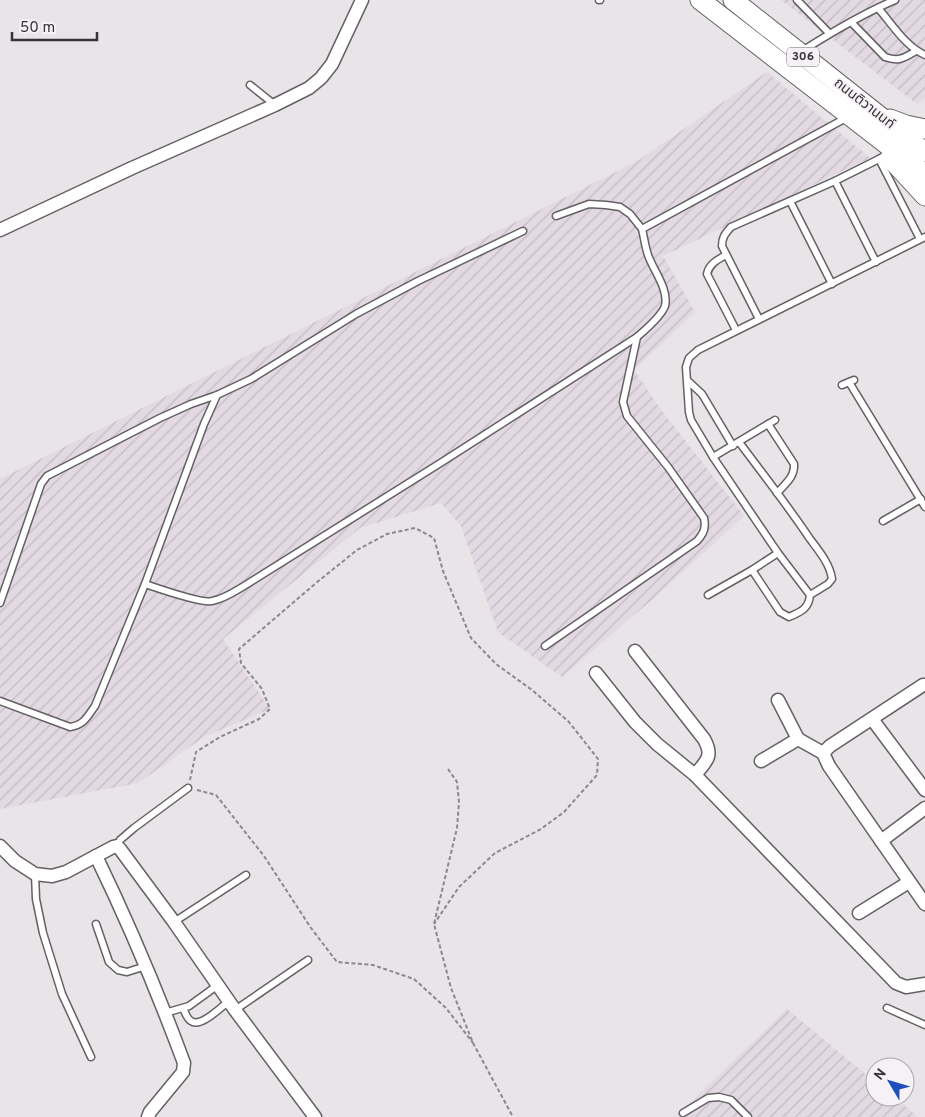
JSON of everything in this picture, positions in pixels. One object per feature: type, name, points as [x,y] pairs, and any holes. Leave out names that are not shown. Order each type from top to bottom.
[{"type":"main road","name":"ถนนติวานนท์","points":[[700,0],[925,174]]},
{"type":"main road","name":"ถนนติวานนท์","points":[[733,0],[925,152]]},
{"type":"main road","name":"ถนนติวานนท์","points":[[824,95],[848,117],[883,157],[925,196]]},
{"type":"main road","points":[[875,113],[906,126],[925,129]]},
{"type":"street","points":[[0,230],[310,88],[332,64],[362,0]]},
{"type":"street","points":[[635,651],[709,748],[709,756],[696,775]]},
{"type":"street","points":[[596,673],[635,722],[657,744],[696,775],[896,983],[906,987],[925,984]]},
{"type":"street","points":[[823,753],[830,746],[925,685]]},
{"type":"street","points":[[778,700],[798,739],[823,753],[829,766],[925,904]]},
{"type":"street","points":[[872,719],[925,790]]},
{"type":"street","points":[[761,761],[798,739]]},
{"type":"street","points":[[881,841],[925,808]]},
{"type":"street","points":[[0,846],[34,874],[52,876],[66,872],[117,846],[174,922],[232,1006],[315,1117]]},
{"type":"street","points":[[96,856],[122,908],[184,1064],[183,1072],[148,1117]]},
{"type":"street","points":[[859,913],[909,882]]},
{"type":"lane","points":[[797,0],[829,33]]},
{"type":"lane","points":[[799,54],[829,33],[886,2],[895,0]]},
{"type":"lane","points":[[878,8],[908,44],[916,51],[925,55]]},
{"type":"lane","points":[[851,22],[886,57],[900,59],[916,51]]},
{"type":"lane","points":[[250,85],[275,105]]},
{"type":"lane","points":[[642,228],[848,117]]},
{"type":"lane","points":[[752,570],[780,612],[789,617],[804,610],[810,601],[810,595],[778,553],[713,457],[691,420],[686,367],[689,358],[698,350],[922,238],[883,157],[835,182],[731,227],[724,234],[722,246],[759,319]]},
{"type":"lane","points":[[835,182],[876,262]]},
{"type":"lane","points":[[790,201],[832,284]]},
{"type":"lane","points":[[145,584],[210,602],[226,597],[442,462],[636,337],[658,317],[664,306],[661,281],[648,255],[642,228],[630,214],[620,207],[589,204],[556,216]]},
{"type":"lane","points":[[0,603],[41,484],[47,476],[168,414],[217,395],[251,379],[356,314],[418,281],[523,231]]},
{"type":"lane","points":[[726,254],[708,268],[707,274],[736,330]]},
{"type":"lane","points":[[545,646],[698,541],[706,526],[704,518],[668,467],[627,416],[623,402],[636,337]]},
{"type":"lane","points":[[688,381],[702,394],[736,444],[800,523],[827,563],[832,579],[828,584],[810,595]]},
{"type":"lane","points":[[842,385],[852,381],[925,507]]},
{"type":"lane","points":[[0,701],[70,727],[78,726],[95,706],[145,584],[204,424],[217,395]]},
{"type":"lane","points":[[713,457],[776,420]]},
{"type":"lane","points":[[768,424],[794,464],[795,470],[792,478],[777,493]]},
{"type":"lane","points":[[883,521],[921,499]]},
{"type":"lane","points":[[708,595],[778,553]]},
{"type":"lane","points":[[117,846],[120,840],[134,828],[188,788]]},
{"type":"lane","points":[[34,874],[36,899],[43,933],[62,994],[91,1057]]},
{"type":"lane","points":[[174,922],[246,875]]},
{"type":"lane","points":[[96,924],[110,962],[118,970],[127,972],[146,966]]},
{"type":"lane","points":[[183,1008],[192,1022],[202,1022],[308,960]]},
{"type":"lane","points":[[165,1013],[189,1006],[218,985]]},
{"type":"lane","points":[[887,1008],[925,1025]]},
{"type":"lane","points":[[683,1113],[708,1098],[718,1097],[731,1100],[748,1117]]},
{"type":"path","points":[[434,924],[459,887],[495,853],[541,829],[564,812],[597,775],[598,759],[569,722],[532,690],[496,664],[471,638],[443,571],[434,538],[415,528],[387,534],[357,550],[240,649],[241,663],[262,689],[270,708],[259,719],[220,737],[196,752],[188,788],[216,795],[264,856],[311,928],[337,962],[374,965],[414,979],[446,1008],[473,1043]]},
{"type":"path","points":[[448,769],[457,782],[459,802],[457,828],[434,924],[451,988],[473,1043],[513,1117]]},
{"type":"shaded area","points":[[781,0],[925,0],[925,98],[917,104]]},
{"type":"shaded area","points":[[767,72],[870,158],[663,256],[695,312],[634,370],[659,407],[744,516],[662,591],[562,677],[498,632],[461,526],[441,503],[360,528],[223,639],[270,709],[204,737],[138,783],[0,809],[0,479],[636,162]]},
{"type":"shaded area","points":[[787,1009],[865,1074],[865,1107],[906,1107],[918,1117],[675,1117]]}]
